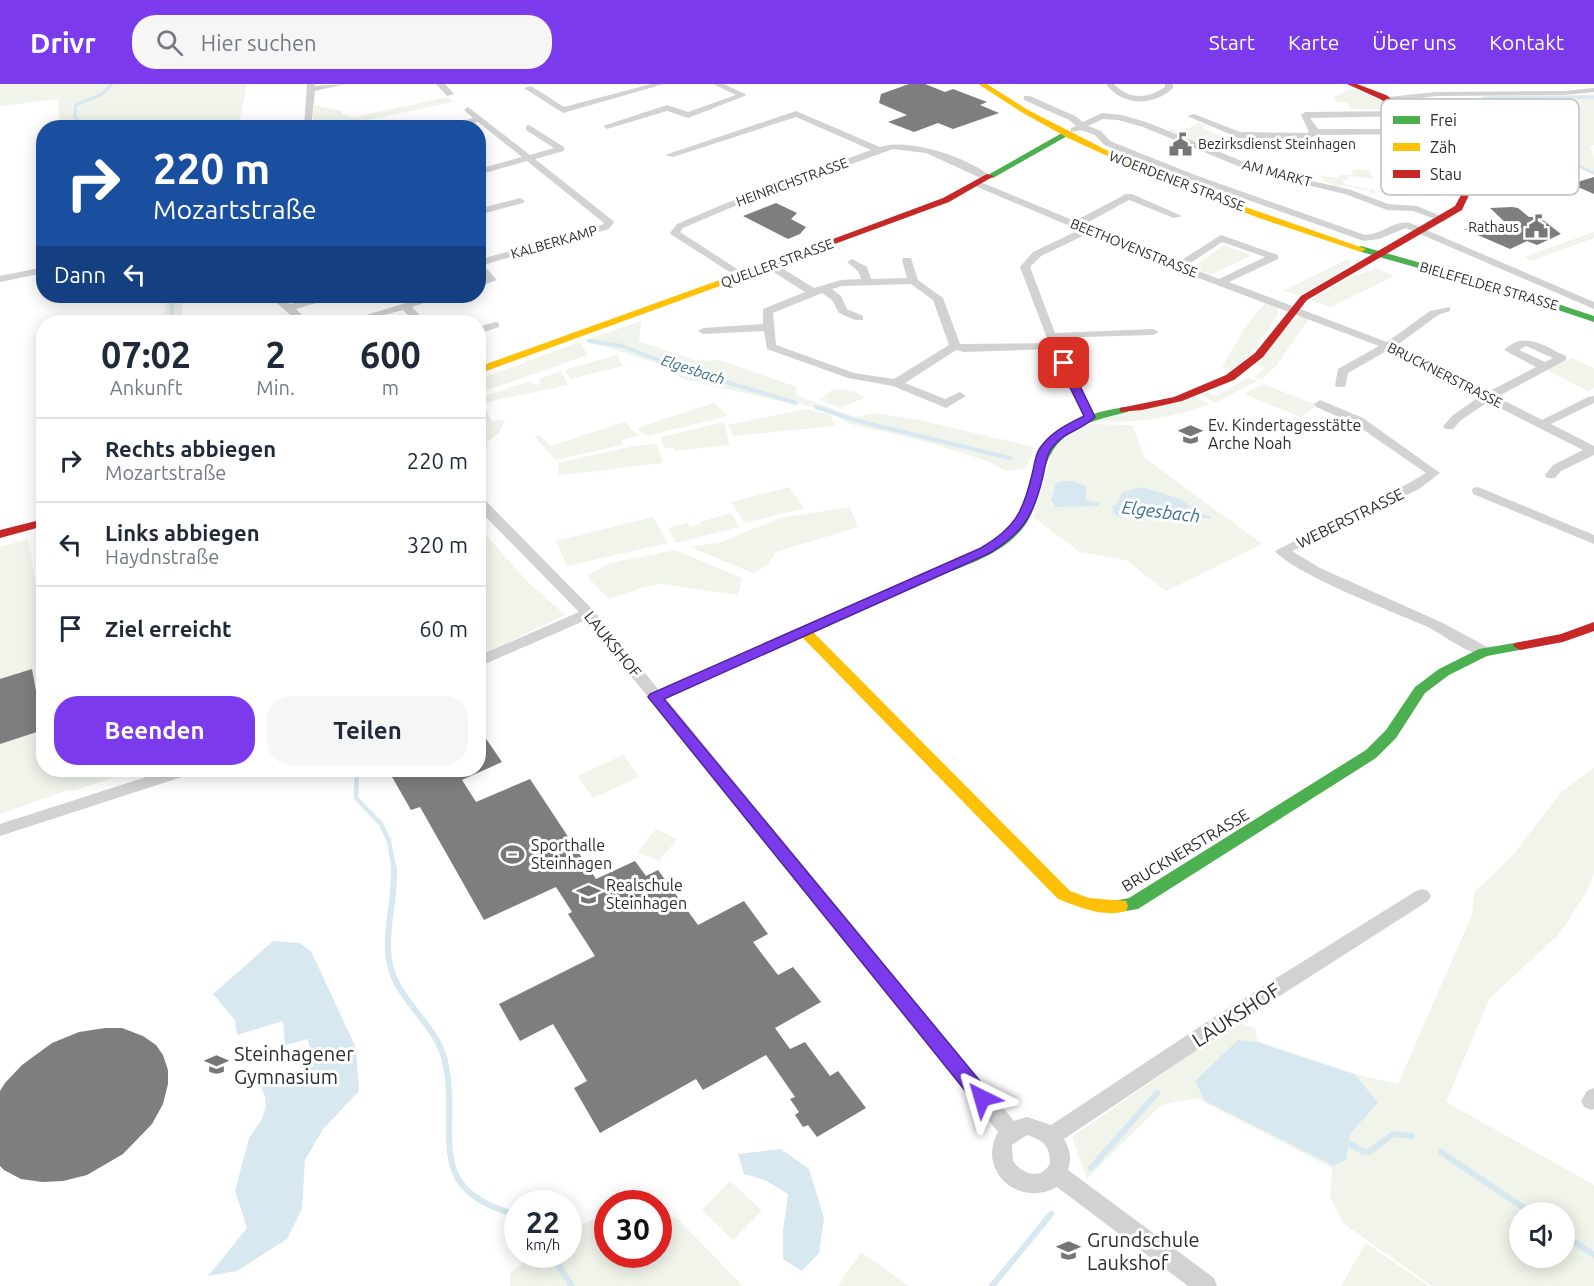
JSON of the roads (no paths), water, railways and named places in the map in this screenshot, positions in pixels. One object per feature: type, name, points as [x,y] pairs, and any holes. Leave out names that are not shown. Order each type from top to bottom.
[{"type":"street","points":[[308,120],[311,87],[342,84]]},
{"type":"street","points":[[440,84],[450,94]]},
{"type":"street","points":[[618,84],[634,92]]},
{"type":"street","points":[[528,88],[563,110],[660,84]]},
{"type":"street","points":[[688,115],[743,95],[717,84]]},
{"type":"street","name":"WOERDENER STRASSE","points":[[982,84],[1010,104],[1065,135],[1140,168],[1206,194],[1382,255]]},
{"type":"street","points":[[1110,84],[1123,97],[1138,99],[1163,92],[1169,84]]},
{"type":"street","points":[[1351,84],[1386,99]]},
{"type":"street","points":[[1396,99],[1436,94],[1564,93],[1594,90]]},
{"type":"street","points":[[1027,98],[1072,118],[1081,126]]},
{"type":"street","points":[[607,126],[667,108],[697,120]]},
{"type":"street","points":[[468,110],[479,119]]},
{"type":"street","points":[[670,155],[796,114],[878,150]]},
{"type":"street","points":[[1316,132],[1311,129],[1305,115],[1381,114]]},
{"type":"street","name":"AM MARKT","points":[[1065,135],[1105,116],[1130,120],[1258,171],[1348,192],[1387,207],[1414,208],[1443,219]]},
{"type":"street","points":[[1191,116],[1239,135],[1307,136],[1316,132],[1381,132]]},
{"type":"street","points":[[475,120],[479,119]]},
{"type":"street","points":[[486,125],[528,159]]},
{"type":"street","name":"AM MARKT","points":[[1081,126],[1098,133],[1107,143],[1136,155],[1364,238],[1377,237],[1402,225],[1422,231],[1594,306]]},
{"type":"street","points":[[486,170],[561,149],[529,128]]},
{"type":"street","name":"QUELLER STRASSE","points":[[486,368],[771,266],[946,200],[1065,135]]},
{"type":"street","name":"HEINRICHSTRASSE","points":[[743,276],[675,233],[680,226],[727,206],[892,146],[909,145],[926,150],[983,181]]},
{"type":"street","name":"KALBERKAMP","points":[[486,263],[606,227],[609,222],[528,159]]},
{"type":"street","name":"BEETHOVENSTRASSE","points":[[983,181],[1082,228],[1291,308]]},
{"type":"street","points":[[655,697],[986,550],[1007,538],[1020,525],[1032,501],[1044,451],[1060,432],[1090,417],[1158,404],[1196,393],[1249,365],[1260,354],[1291,308],[1314,292],[1443,219],[1459,208],[1465,195]]},
{"type":"street","points":[[1153,332],[1051,336],[1025,267],[1037,254],[1082,228],[1129,196],[1177,216]]},
{"type":"street","points":[[486,210],[520,201]]},
{"type":"street","points":[[1179,266],[1221,238],[1274,257],[1221,282]]},
{"type":"street","name":"BIELEFELDER STRASSE","points":[[1382,255],[1510,290],[1594,319]]},
{"type":"street","points":[[907,260],[913,281]]},
{"type":"street","points":[[852,262],[863,269],[867,282]]},
{"type":"street","points":[[771,266],[818,291],[837,298],[843,311],[859,318]]},
{"type":"street","points":[[0,279],[36,272]]},
{"type":"street","name":"KALBERKAMP","points":[[486,274],[492,280],[486,282]]},
{"type":"street","points":[[955,346],[938,298],[913,281],[841,283],[767,310],[771,347],[852,376],[896,383],[946,404],[960,396]]},
{"type":"street","points":[[282,303],[296,315]]},
{"type":"street","points":[[288,308],[307,303]]},
{"type":"street","points":[[373,315],[415,303]]},
{"type":"street","points":[[405,306],[414,315]]},
{"type":"street","name":"BRUCKNERSTRASSE","points":[[1291,308],[1388,346],[1593,450]]},
{"type":"street","points":[[1341,385],[1342,371],[1388,346],[1434,313],[1446,309]]},
{"type":"street","points":[[486,329],[495,326]]},
{"type":"street","points":[[703,331],[769,327]]},
{"type":"street","points":[[955,346],[964,349],[1055,345],[1090,417]]},
{"type":"street","points":[[896,383],[955,346]]},
{"type":"street","points":[[1449,426],[1456,416],[1546,367]]},
{"type":"street","points":[[1543,424],[1592,399]]},
{"type":"street","name":"WEBERSTRASSE","points":[[1320,404],[1359,421],[1434,473],[1414,486],[1282,552],[1315,571],[1438,626],[1484,652]]},
{"type":"street","points":[[1551,476],[1557,468],[1593,450]]},
{"type":"street","points":[[1478,491],[1594,540]]},
{"type":"street","name":"LAUKSHOF","points":[[486,509],[588,613],[1010,1131]]},
{"type":"street","points":[[0,534],[36,524]]},
{"type":"street","points":[[486,658],[588,613]]},
{"type":"street","name":"BRUCKNERSTRASSE","points":[[804,631],[1064,895],[1080,903],[1096,907],[1132,904],[1371,754],[1391,734],[1420,690],[1444,672],[1484,652],[1563,638],[1594,626]]},
{"type":"street","points":[[0,830],[163,777]]},
{"type":"street","name":"LAUKSHOF","points":[[1052,1136],[1229,1018],[1422,896]]},
{"type":"street","points":[[1027,1126],[1052,1136],[1061,1151],[1062,1159],[1057,1174],[1050,1180],[1029,1184],[1010,1174],[1004,1166],[1000,1147],[1010,1131],[1027,1126]]},
{"type":"street","points":[[1057,1174],[1206,1286]]},
{"type":"water","points":[[1073,481],[1086,486],[1086,500],[1099,503],[1098,506],[1056,507],[1051,500],[1056,483]]},
{"type":"water","points":[[1142,487],[1181,499],[1197,512],[1210,516],[1210,519],[1180,514],[1119,517],[1115,515],[1112,506],[1117,504],[1122,492]]},
{"type":"water","points":[[273,941],[299,943],[311,951],[356,1048],[359,1091],[323,1129],[305,1160],[302,1209],[287,1239],[237,1271],[208,1276],[247,1228],[235,1191],[249,1138],[262,1119],[266,1106],[260,1085],[313,1066],[308,1039],[285,1045],[283,1021],[237,1035],[235,1020],[213,994]]},
{"type":"water","points":[[1238,1040],[1258,1042],[1355,1074],[1378,1103],[1350,1134],[1346,1160],[1333,1166],[1205,1101],[1195,1081]]},
{"type":"water","points":[[781,1149],[809,1169],[824,1218],[819,1253],[802,1271],[783,1259],[783,1231],[788,1194],[765,1180],[744,1174],[738,1154]]},
{"type":"waterway","points":[[77,120],[75,116],[76,105],[102,94],[112,84]]},
{"type":"waterway","points":[[1483,98],[1594,97]]},
{"type":"waterway","points":[[1579,166],[1594,173]]},
{"type":"waterway","points":[[172,303],[172,315]]},
{"type":"waterway","name":"Elgesbach","points":[[589,341],[622,346],[677,367],[796,403]]},
{"type":"waterway","name":"Elgesbach","points":[[816,407],[854,420],[1010,458]]},
{"type":"waterway","points":[[357,777],[356,798],[381,824],[389,841],[394,869]]},
{"type":"waterway","points":[[394,869],[388,933],[389,959],[397,984],[441,1048],[449,1087],[450,1155],[456,1174],[467,1190],[487,1204],[504,1210]]},
{"type":"waterway","points":[[1091,1168],[1157,1093]]},
{"type":"waterway","points":[[1344,1141],[1364,1152],[1369,1152],[1393,1134],[1412,1136]]},
{"type":"waterway","points":[[1441,1152],[1515,1202]]},
{"type":"waterway","points":[[992,1286],[1051,1214]]},
{"type":"waterway","points":[[1575,1242],[1594,1255]]},
{"type":"waterway","points":[[560,1268],[572,1286]]},
{"type":"place","name":"Bezirksdienst Steinhagen","points":[[1180,144]]},
{"type":"place","name":"Rathaus","points":[[1537,227]]},
{"type":"place","name":"Ev. Kindertagesstätte Arche Noah","points":[[1190,434]]},
{"type":"place","name":"Sporthalle Steinhagen","points":[[513,854]]},
{"type":"place","name":"Realschule Steinhagen","points":[[588,894]]},
{"type":"place","name":"Steinhagener Gymnasium","points":[[216,1065]]},
{"type":"place","name":"Grundschule Laukshof","points":[[1069,1251]]}]
